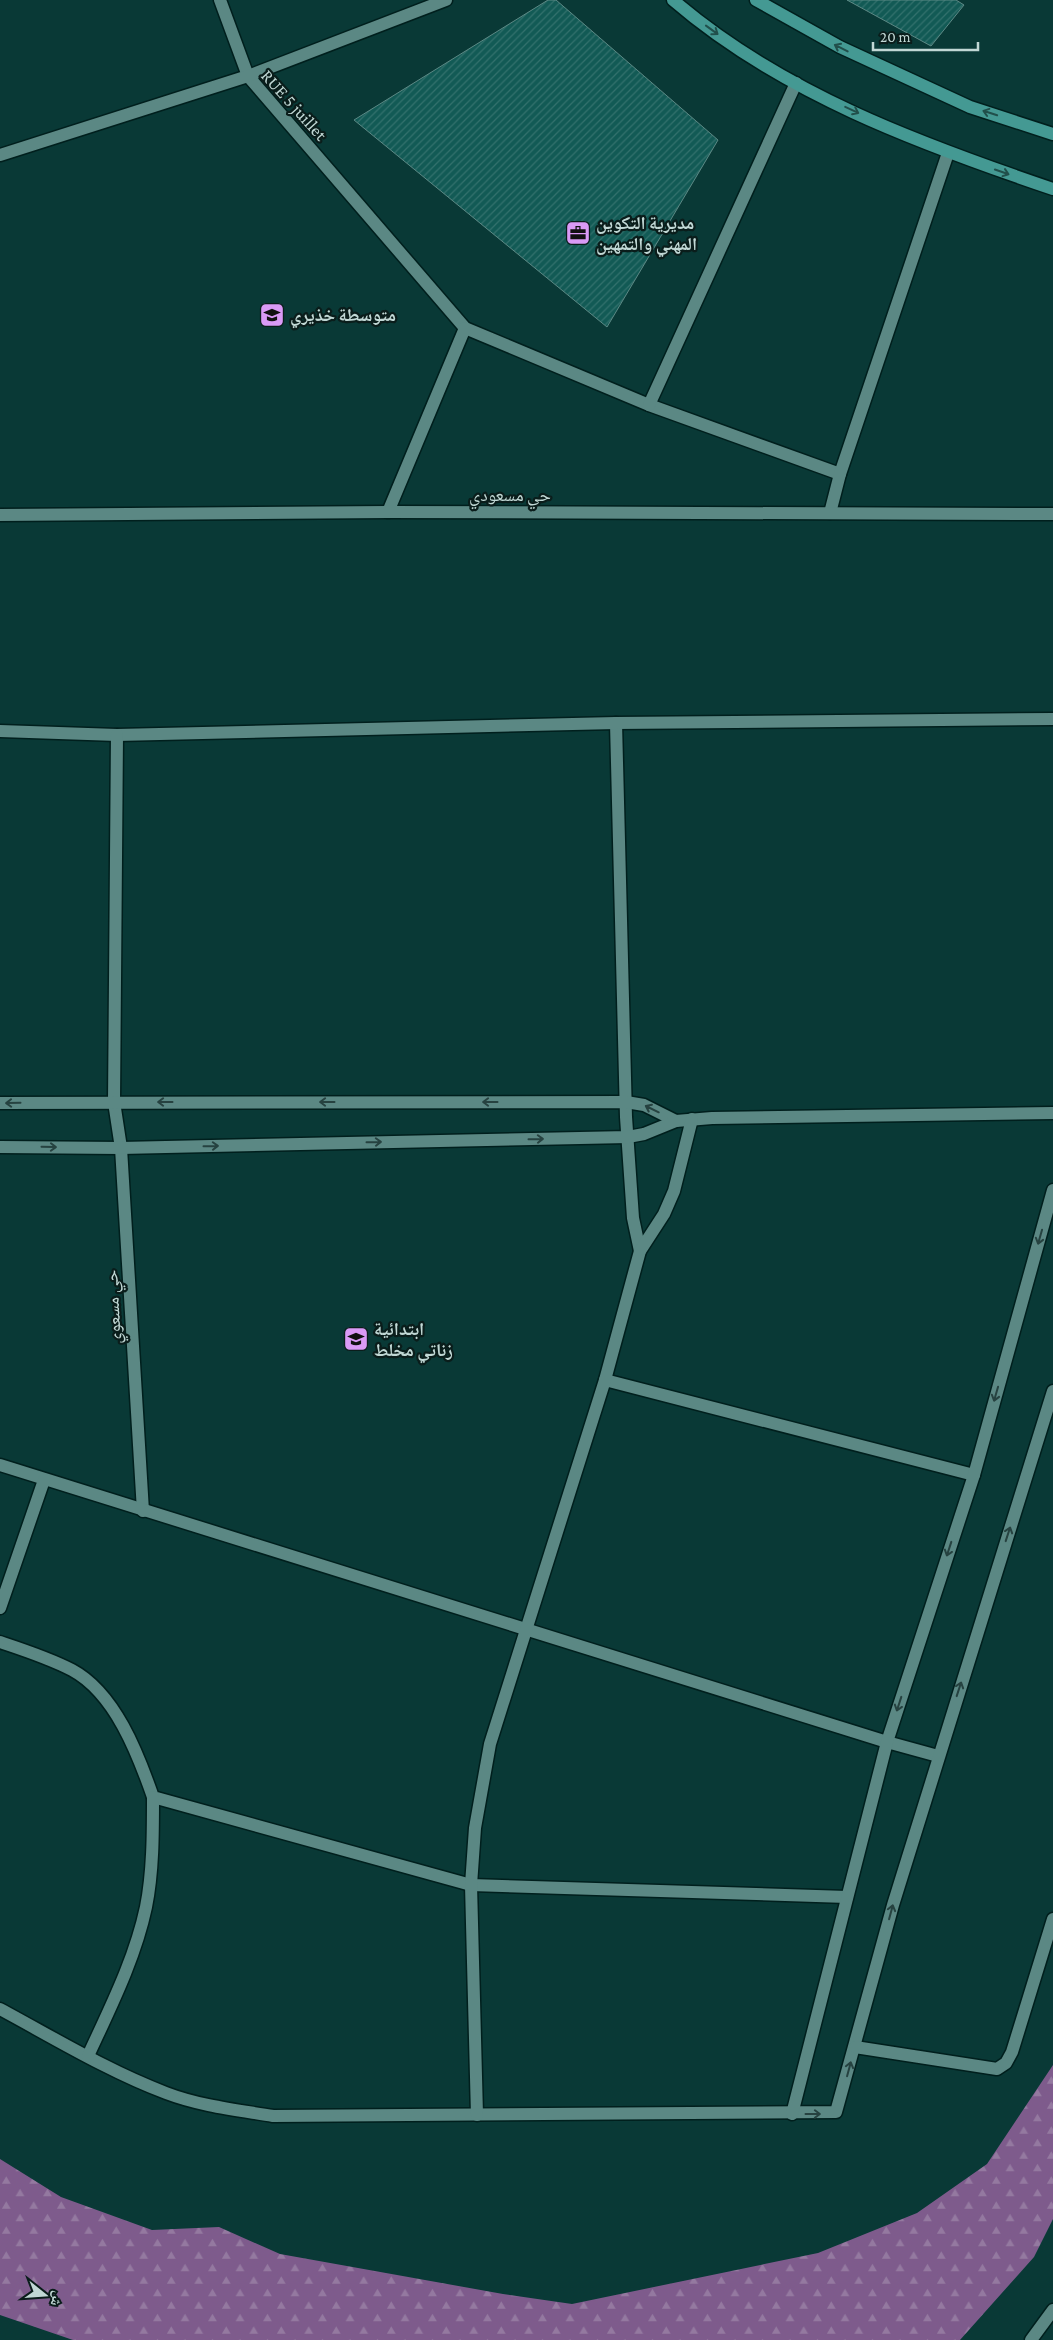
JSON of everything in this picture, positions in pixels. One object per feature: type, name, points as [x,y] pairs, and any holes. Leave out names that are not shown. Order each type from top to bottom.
[{"type":"main road","points":[[673,0],[761,65],[796,84],[948,153],[1053,189]]},
{"type":"main road","points":[[756,0],[840,48],[970,107],[1053,134]]},
{"type":"street","points":[[220,0],[248,76],[446,0]]},
{"type":"street","name":"RUE 5 juillet","points":[[0,155],[248,76],[465,328]]},
{"type":"street","points":[[649,405],[796,84]]},
{"type":"street","points":[[830,513],[840,474],[948,153]]},
{"type":"street","points":[[388,512],[465,328],[649,405],[840,474]]},
{"type":"street","name":"حي مسعودي","points":[[0,516],[388,512],[1053,514]]},
{"type":"street","points":[[0,731],[117,735],[616,723],[1053,719]]},
{"type":"street","points":[[616,723],[626,1102],[633,1218],[640,1251]]},
{"type":"street","name":"حي مسعوي","points":[[117,735],[114,1102],[120,1148],[143,1511]]},
{"type":"street","points":[[0,1103],[626,1102],[644,1105],[676,1121]]},
{"type":"street","points":[[0,1146],[120,1148],[628,1137],[644,1134],[676,1121],[692,1119],[1053,1113]]},
{"type":"street","points":[[477,2115],[471,1885],[475,1828],[490,1744],[605,1380],[640,1251],[664,1214],[674,1191],[692,1119]]},
{"type":"street","points":[[792,2114],[887,1742],[974,1475],[1053,1190]]},
{"type":"street","points":[[605,1380],[974,1475]]},
{"type":"street","points":[[0,2009],[88,2056],[166,2093],[213,2106],[274,2116],[792,2114],[836,2112],[893,1905],[1053,1391]]},
{"type":"street","points":[[0,1465],[525,1630],[938,1756]]},
{"type":"street","points":[[0,1608],[44,1480]]},
{"type":"street","points":[[0,1642],[31,1652],[74,1671],[100,1694],[122,1723],[137,1752],[153,1797],[153,1838],[146,1907],[123,1979],[88,2056]]},
{"type":"street","points":[[153,1797],[471,1885],[846,1897]]},
{"type":"street","points":[[855,2047],[997,2069],[1006,2063],[1012,2052],[1053,1919]]},
{"type":"street","points":[[1031,2340],[1053,2310]]},
{"type":"green space","points":[[1053,2065],[1053,2219],[1034,2257],[960,2340],[73,2340],[0,2315],[0,2159],[61,2197],[152,2230],[219,2227],[280,2254],[503,2294],[572,2304],[818,2253],[917,2213],[987,2164]]},
{"type":"building","name":"مديرية التكوين المهني والتمهين","points":[[548,0],[556,0],[718,140],[607,327],[354,120]]},
{"type":"building","points":[[847,0],[956,0],[964,5],[931,46]]},
{"type":"place","name":"مديرية التكوين المهني والتمهين","points":[[578,233]]},
{"type":"place","name":"متوسطة خذيري","points":[[272,315]]},
{"type":"place","name":"ابتدائية زناتي مخلط","points":[[356,1339]]}]
